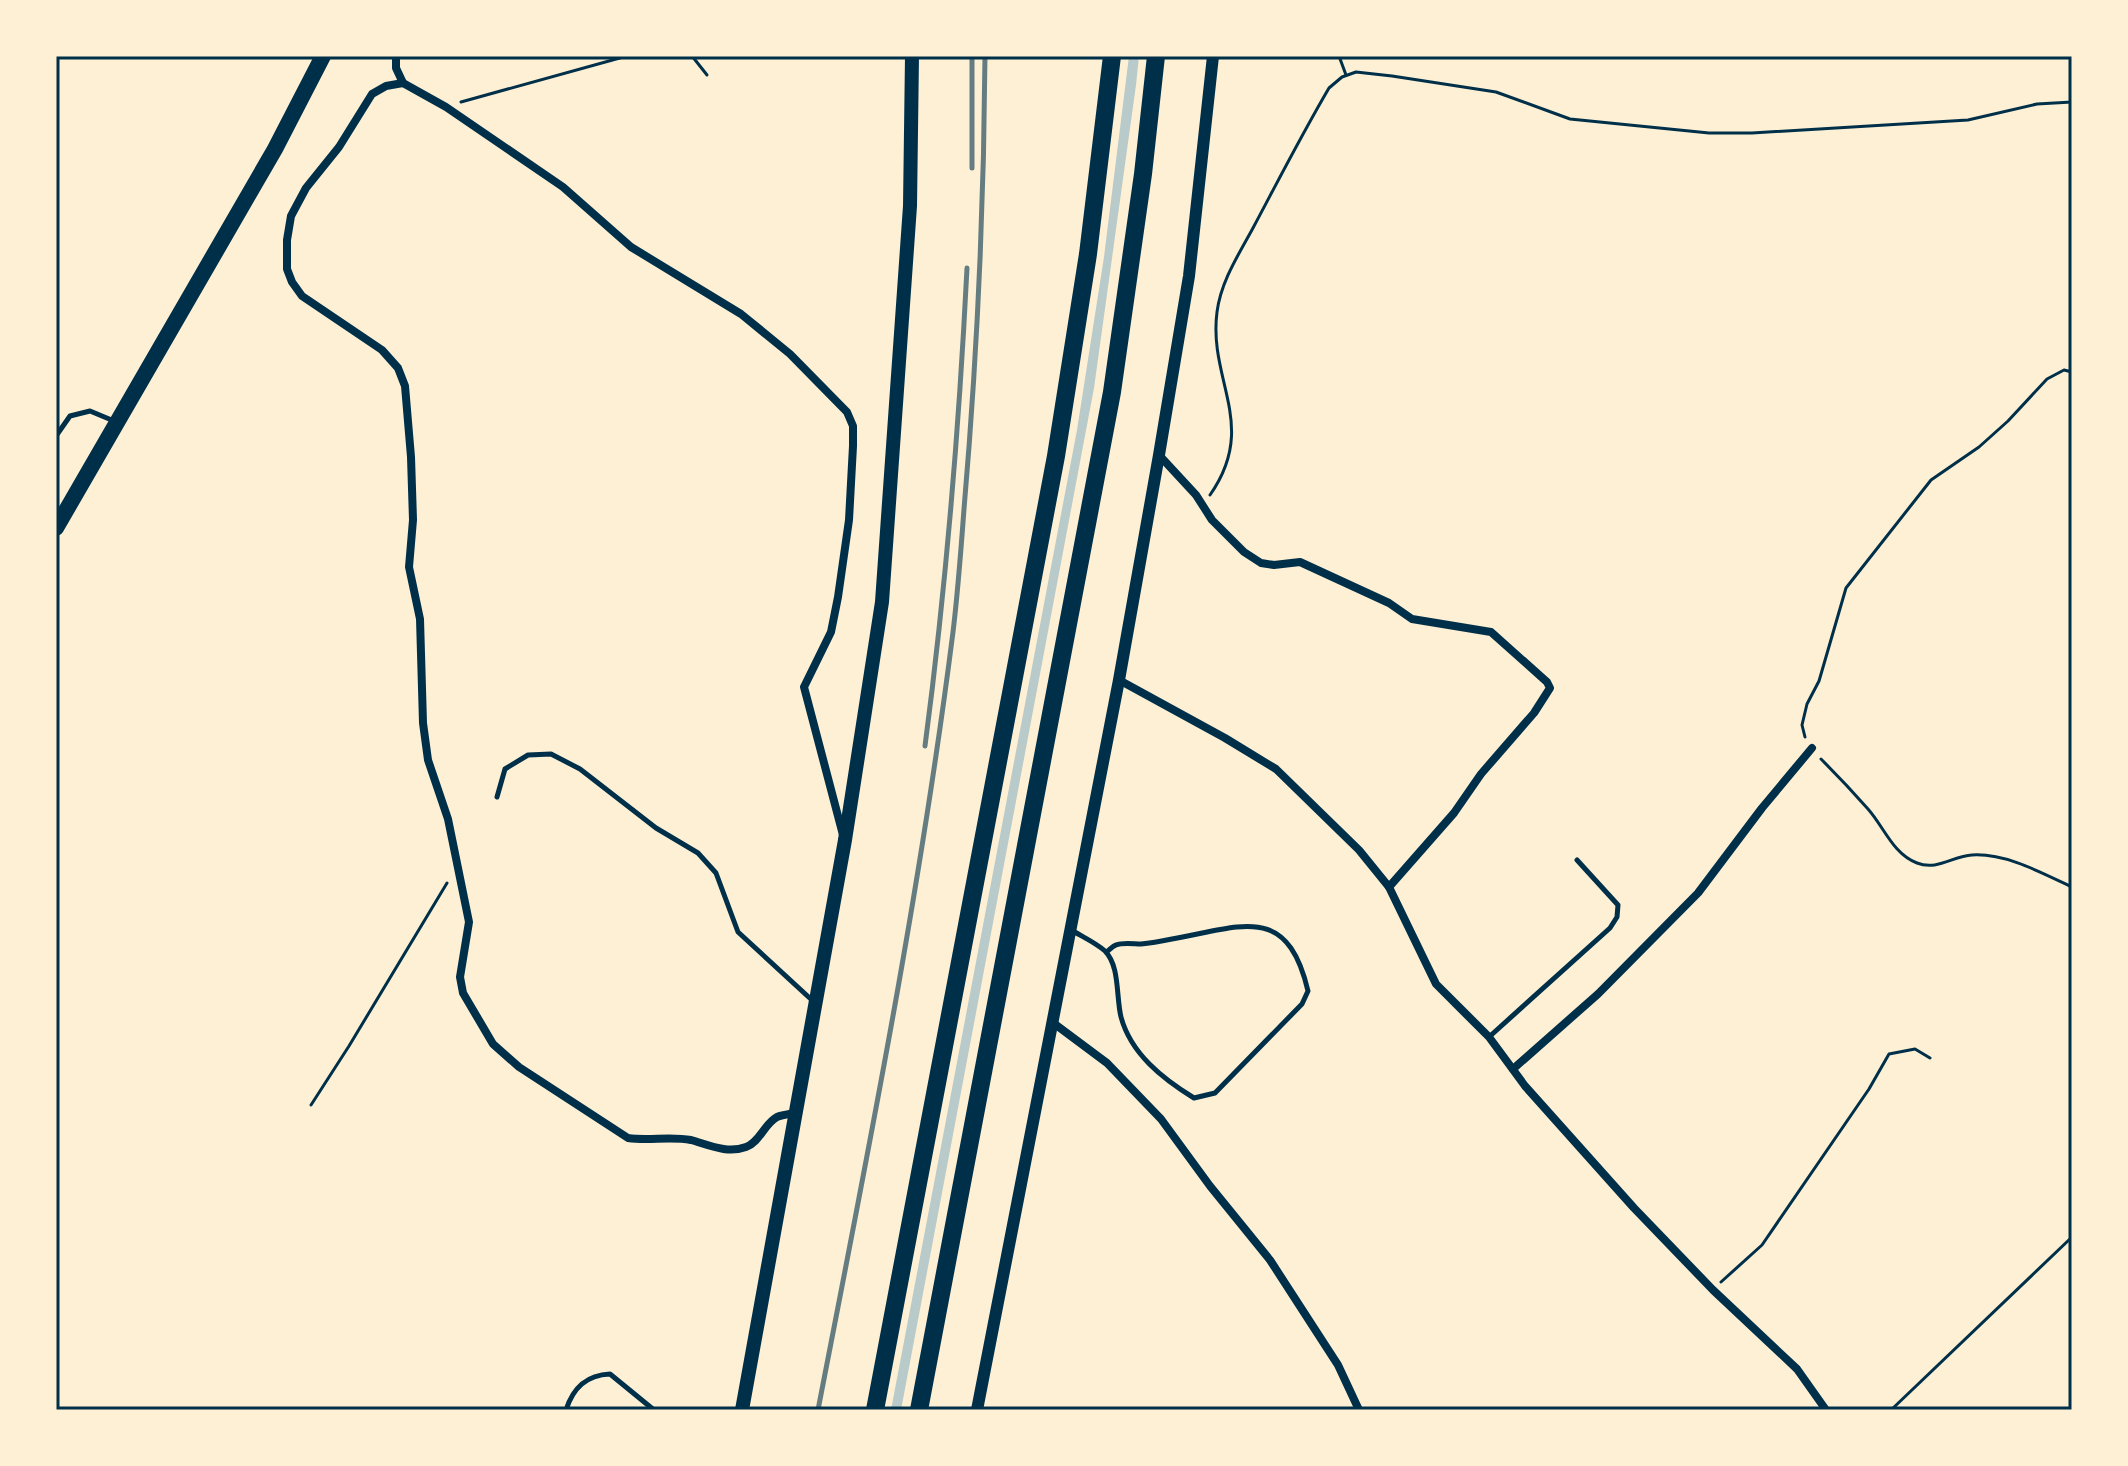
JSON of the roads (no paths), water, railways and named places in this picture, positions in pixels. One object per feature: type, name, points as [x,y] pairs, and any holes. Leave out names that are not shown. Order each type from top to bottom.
[{"type":"highway","points":[[875,1410],[1056,456],[1088,254],[1112,56]]},
{"type":"highway","points":[[919,1410],[1112,392],[1145,159],[1156,56]]},
{"type":"main road","points":[[56,528],[115,421],[275,149],[323,56]]},
{"type":"main road","points":[[742,1410],[845,840],[882,602],[910,206],[912,56]]},
{"type":"street","points":[[396,56],[396,68],[403,83],[446,107],[563,187],[631,247],[752,322],[838,400],[850,418],[853,446],[849,520],[838,597],[826,646],[804,687],[845,840]]},
{"type":"street","points":[[977,1410],[1119,680],[1159,455],[1189,276],[1213,56]]},
{"type":"street","points":[[403,83],[386,86],[372,94],[339,147],[306,188],[291,216],[287,269],[302,296],[382,350],[398,368],[405,386],[413,520],[409,567],[420,619],[423,723],[428,760],[448,819],[469,922],[460,977],[463,993],[493,1044],[519,1067],[628,1138],[666,1138],[689,1140],[712,1147],[748,1147],[778,1117],[796,1113]]},
{"type":"street","points":[[1159,455],[1212,520],[1244,552],[1261,563],[1300,562],[1389,603],[1412,619],[1491,632],[1547,682],[1550,688],[1548,693],[1534,713],[1481,774],[1454,813],[1389,887]]},
{"type":"street","points":[[1119,680],[1276,769],[1359,850],[1389,887],[1436,984],[1489,1037],[1525,1086],[1634,1208],[1713,1290],[1797,1369],[1826,1410]]},
{"type":"street","points":[[1513,1069],[1598,994],[1698,893],[1812,748]]},
{"type":"street","points":[[1052,1022],[1107,1063],[1161,1119],[1270,1260],[1338,1365],[1359,1410]]},
{"type":"lane","points":[[56,436],[70,416],[90,411],[115,421]]},
{"type":"lane","points":[[497,797],[505,769],[528,755],[551,754],[580,769],[656,828],[698,853],[716,873],[738,932],[815,1003]]},
{"type":"lane","points":[[1489,1037],[1610,928],[1617,917],[1618,905],[1577,860]]},
{"type":"lane","points":[[1069,928],[1106,952],[1115,977],[1121,1018],[1136,1051],[1173,1085],[1194,1098],[1215,1093],[1225,1084],[1302,1004],[1308,991],[1297,958],[1289,946],[1279,935],[1260,925],[1143,944],[1117,945],[1106,952]]},
{"type":"lane","points":[[566,1410],[571,1393],[583,1382],[595,1374],[610,1374],[654,1410]]},
{"type":"railway","points":[[972,56],[972,168]]},
{"type":"railway","points":[[818,1410],[909,925],[953,632],[976,339],[985,56]]},
{"type":"railway","points":[[925,746],[951,507],[967,268]]}]
